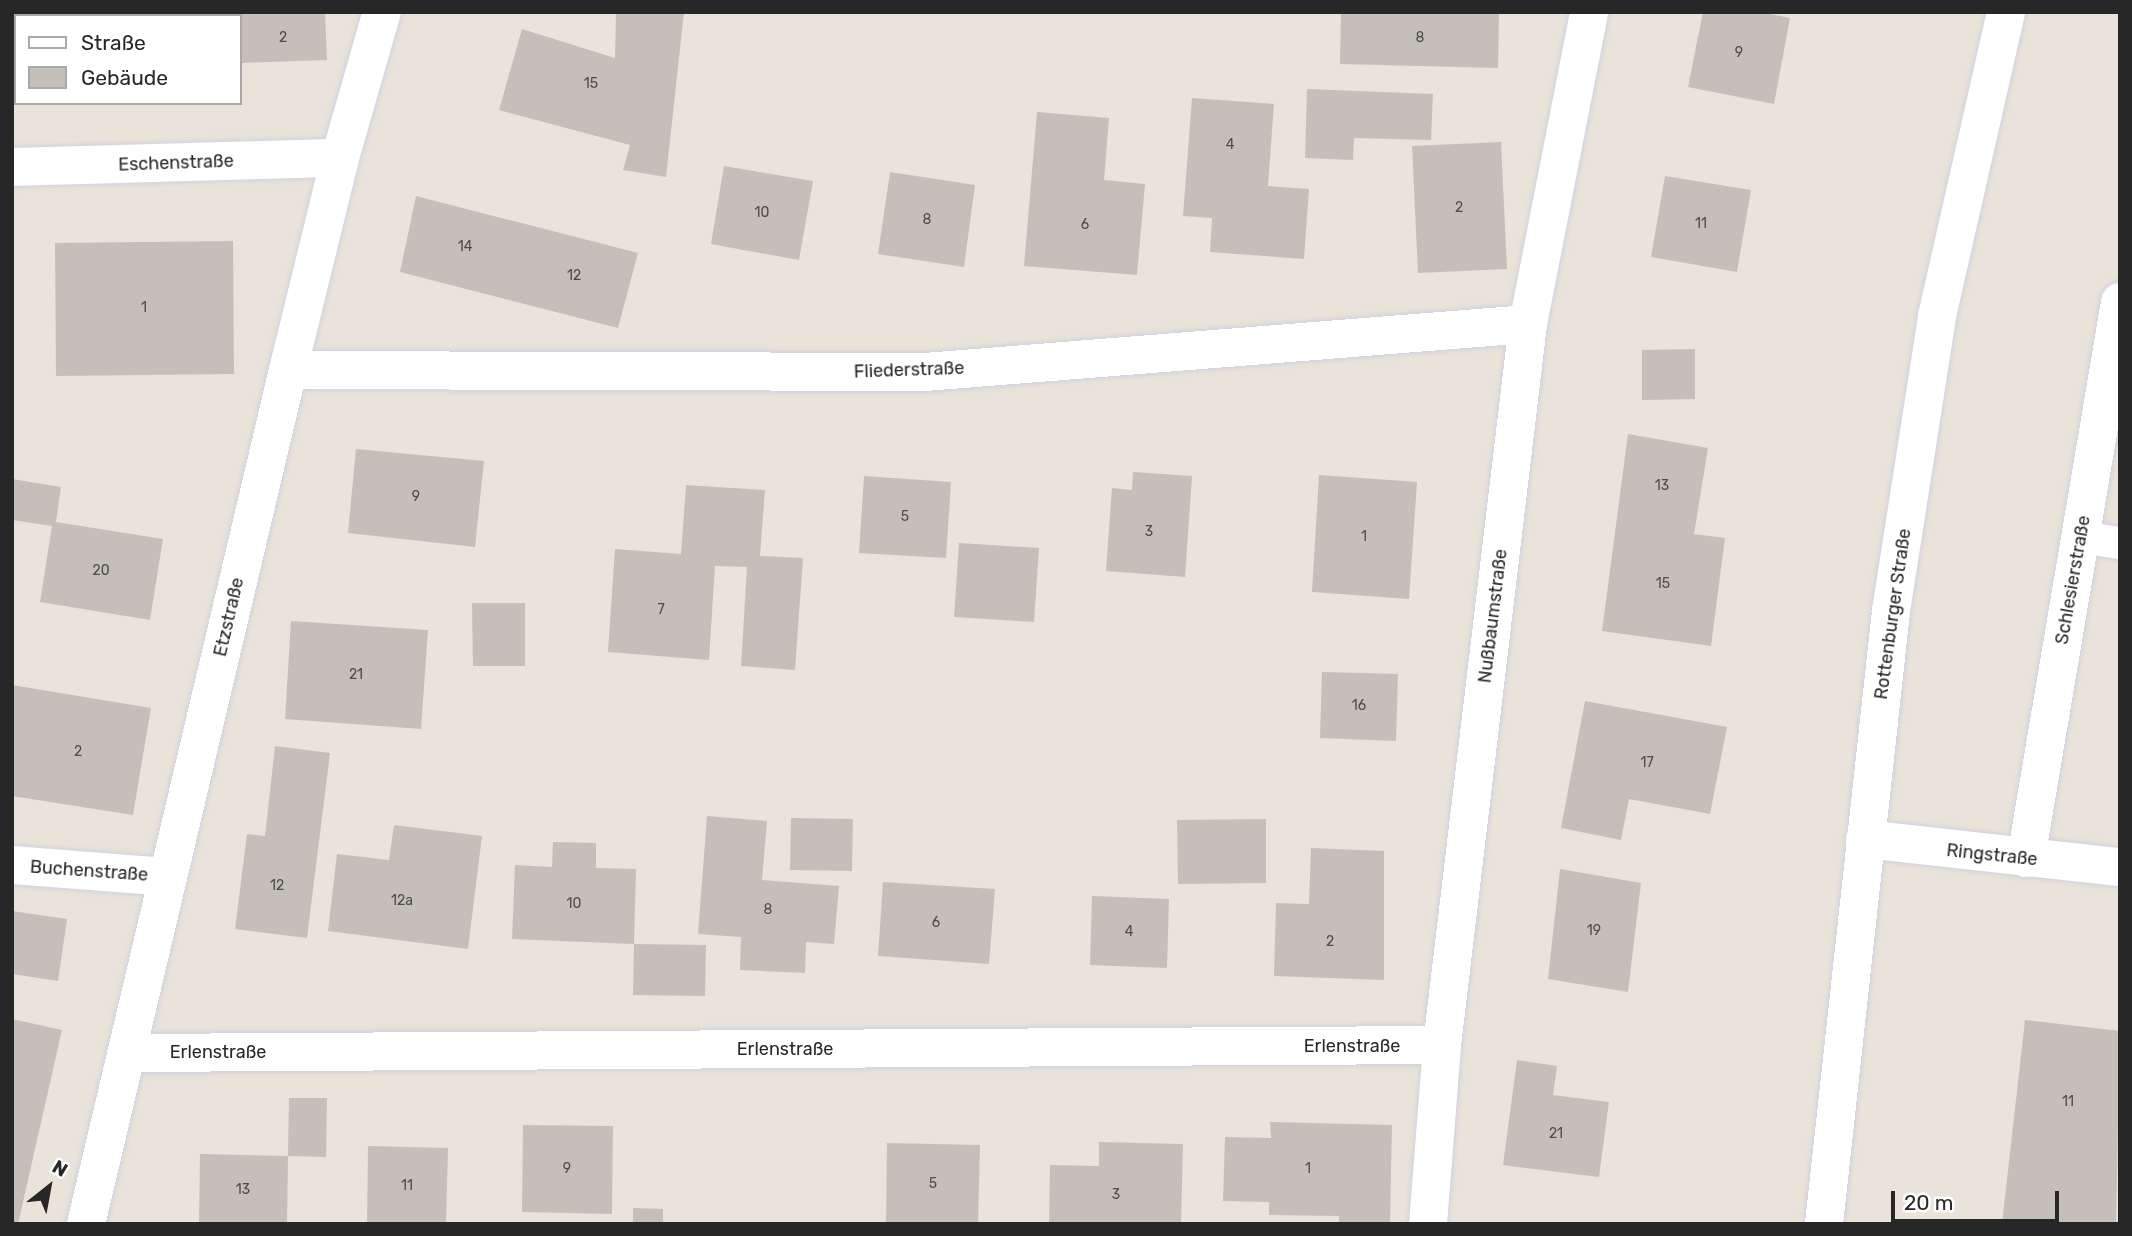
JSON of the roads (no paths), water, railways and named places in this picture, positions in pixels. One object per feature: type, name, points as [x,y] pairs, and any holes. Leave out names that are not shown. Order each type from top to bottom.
[{"type":"street","name":"Etzstraße","points":[[86,1224],[129,1053],[167,877],[288,370],[340,158],[382,12]]},
{"type":"street","name":"Nußbaumstraße","points":[[1428,1224],[1441,1045],[1528,324],[1589,12]]},
{"type":"street","name":"Rottenburger Straße","points":[[1824,1224],[1891,611],[1937,316],[2006,12]]},
{"type":"street","name":"Eschenstraße","points":[[12,167],[340,158]]},
{"type":"street","name":"Schlesierstraße","points":[[2026,858],[2120,302]]},
{"type":"street","name":"Fliederstraße","points":[[288,370],[925,372],[1528,324]]},
{"type":"street","name":"Ringstraße","points":[[1865,839],[2120,867]]},
{"type":"street","name":"Buchenstraße","points":[[12,865],[167,877]]},
{"type":"street","name":"Erlenstraße","points":[[129,1053],[1441,1045]]},
{"type":"lane","points":[[2081,537],[2120,543]]}]
